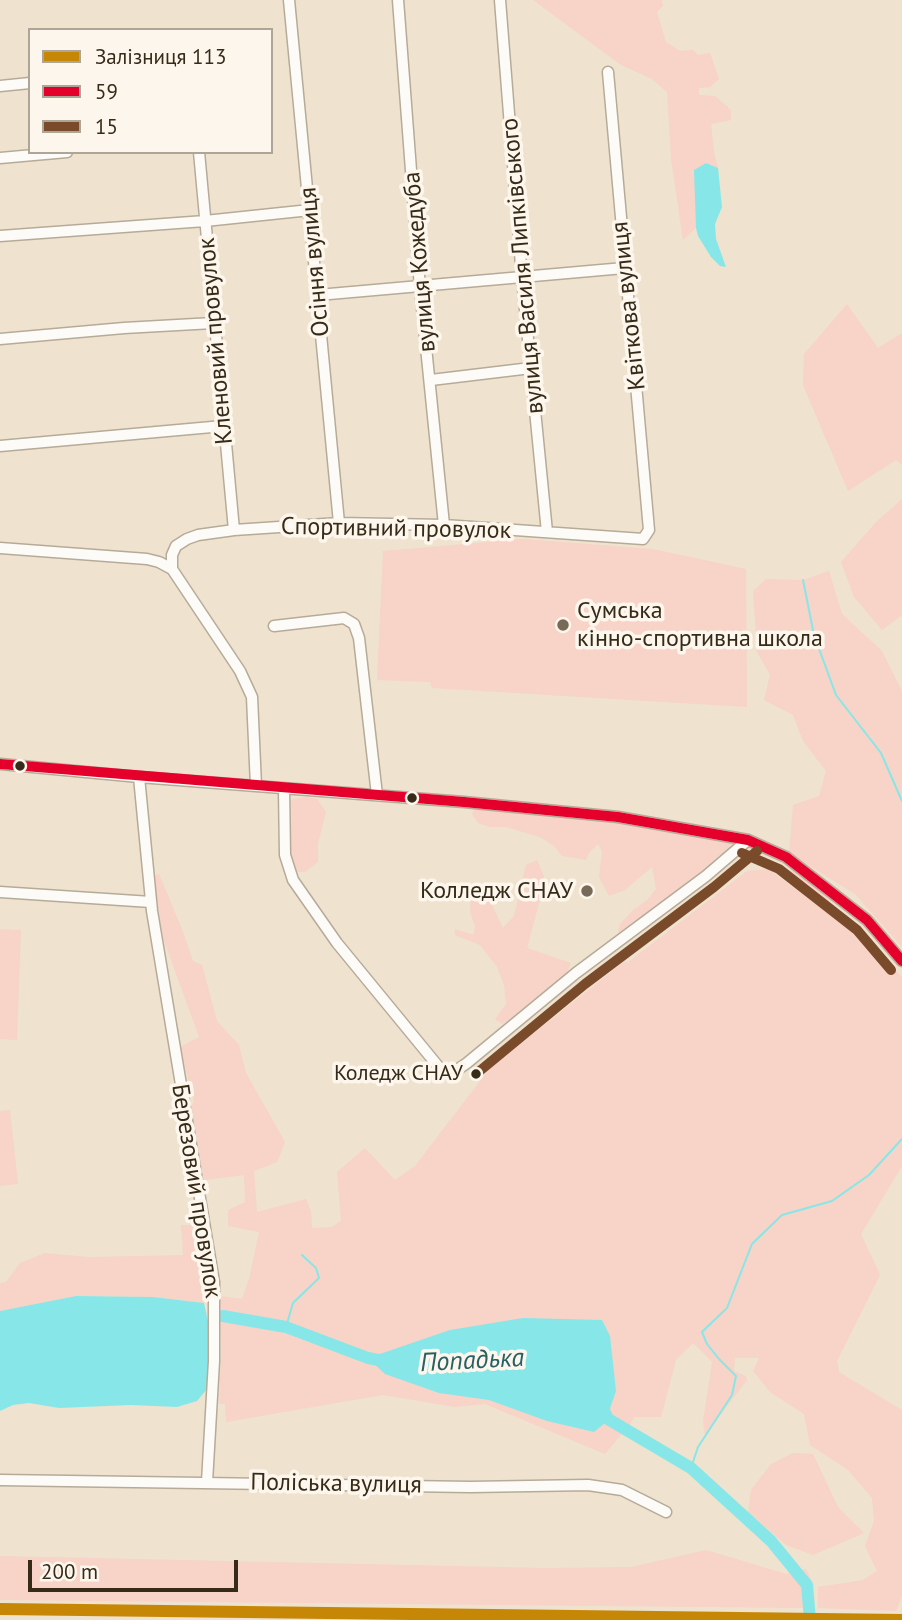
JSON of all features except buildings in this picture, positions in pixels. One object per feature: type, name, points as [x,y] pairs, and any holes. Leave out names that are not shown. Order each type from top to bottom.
[{"type":"street","name":"Осіння вулиця","points":[[289,0],[339,523]]},
{"type":"street","name":"вулиця Кожедуба","points":[[398,0],[420,288],[444,525]]},
{"type":"street","name":"вулиця Василя Липківського","points":[[500,0],[522,278],[547,532]]},
{"type":"street","name":"Квіткова вулиця","points":[[608,72],[649,530],[643,539]]},
{"type":"street","points":[[0,86],[28,83]]},
{"type":"street","points":[[0,158],[45,154]]},
{"type":"street","name":"Кленовий провулок","points":[[199,154],[234,530]]},
{"type":"street","points":[[0,236],[310,211]]},
{"type":"street","points":[[317,295],[624,268]]},
{"type":"street","points":[[0,339],[213,323]]},
{"type":"street","points":[[431,380],[531,368]]},
{"type":"street","points":[[0,446],[223,426]]},
{"type":"street","name":"Спортивний провулок","points":[[172,569],[172,555],[176,546],[187,539],[234,530],[339,523],[444,525],[643,539]]},
{"type":"street","points":[[0,548],[147,559],[172,569],[240,671],[251,697],[256,786]]},
{"type":"street","points":[[274,626],[344,618],[355,624],[359,638],[377,795]]},
{"type":"street","points":[[0,764],[618,817],[748,840],[786,856],[836,895],[867,920],[902,961]]},
{"type":"street","name":"Березовий провулок","points":[[139,777],[151,902],[214,1282],[214,1361],[207,1482]]},
{"type":"street","points":[[284,789],[285,855],[293,880],[365,979],[442,1071],[454,1072],[467,1063],[576,973],[706,876],[748,840]]},
{"type":"street","points":[[0,892],[151,902]]},
{"type":"street","name":"Поліська вулиця","points":[[0,1480],[471,1488],[589,1485],[622,1490],[666,1512]]},
{"type":"shaded area","points":[[533,0],[662,0],[663,6],[657,12],[666,42],[680,51],[693,50],[698,55],[710,53],[719,79],[710,87],[699,88],[699,95],[715,96],[731,110],[731,120],[711,124],[718,168],[706,163],[695,170],[696,228],[683,240],[671,159],[667,92],[652,79],[621,65]]},
{"type":"shaded area","points":[[847,304],[878,348],[902,333],[902,465],[896,460],[848,491],[803,385],[804,354]]},
{"type":"shaded area","points":[[902,499],[902,615],[882,630],[854,597],[841,562],[877,521]]},
{"type":"shaded area","name":"Сумська кінно-спортивна школа","points":[[523,539],[653,549],[746,569],[747,707],[432,688],[430,682],[377,680],[383,551]]},
{"type":"shaded area","points":[[829,571],[842,614],[882,651],[902,691],[902,947],[855,894],[789,853],[793,805],[819,796],[826,771],[803,741],[793,715],[764,700],[770,675],[757,652],[753,591],[766,579],[803,580]]},
{"type":"shaded area","points":[[306,797],[317,799],[326,812],[318,843],[318,862],[305,872],[294,872],[288,855],[289,800]]},
{"type":"shaded area","points":[[475,808],[639,822],[744,842],[717,857],[703,875],[621,937],[618,930],[621,923],[656,889],[652,867],[625,890],[609,896],[599,877],[602,851],[598,844],[586,860],[562,856],[554,846],[540,837],[506,827],[490,827],[478,823],[472,814]]},
{"type":"shaded area","points":[[537,860],[544,876],[543,888],[527,948],[571,963],[565,977],[522,1012],[502,1024],[495,1019],[506,1004],[504,985],[497,967],[480,945],[455,935],[455,929],[474,935],[475,926],[470,912],[471,889],[484,888],[503,928],[514,916],[526,865]]},
{"type":"shaded area","points":[[769,869],[794,888],[784,873],[799,869],[902,977],[902,1166],[861,1234],[880,1275],[837,1361],[839,1372],[902,1410],[902,1596],[896,1611],[818,1608],[818,1587],[863,1580],[877,1571],[865,1546],[874,1521],[872,1498],[848,1470],[810,1445],[804,1414],[770,1392],[753,1371],[759,1358],[735,1358],[734,1371],[746,1376],[747,1380],[705,1435],[703,1421],[712,1362],[693,1343],[676,1360],[661,1417],[634,1417],[605,1454],[485,1404],[455,1407],[383,1395],[226,1422],[225,1404],[219,1404],[220,1296],[242,1299],[259,1232],[228,1226],[228,1210],[245,1202],[244,1175],[205,1180],[188,1116],[194,1101],[180,1047],[199,1037],[163,938],[152,876],[159,874],[193,961],[202,965],[217,1021],[239,1045],[246,1073],[285,1142],[277,1162],[254,1171],[257,1212],[306,1199],[311,1211],[312,1228],[331,1227],[341,1221],[337,1172],[365,1148],[395,1180],[415,1166],[490,1068],[625,961],[627,963],[747,871]]},
{"type":"shaded area","points":[[0,929],[21,930],[17,1040],[0,1039]]},
{"type":"shaded area","points":[[10,1110],[18,1184],[0,1186],[0,1111]]},
{"type":"shaded area","points":[[181,1225],[199,1225],[210,1290],[204,1303],[153,1297],[76,1296],[0,1311],[0,1283],[6,1282],[20,1263],[45,1253],[88,1257],[183,1255]]},
{"type":"shaded area","points":[[793,1453],[813,1454],[838,1507],[864,1533],[813,1555],[786,1545],[748,1512],[751,1490],[771,1464]]},
{"type":"shaded area","points":[[706,1550],[786,1574],[806,1569],[814,1586],[805,1608],[0,1600],[0,1556],[545,1568],[631,1567]]},
{"type":"water","points":[[706,163],[718,168],[722,207],[715,224],[716,239],[726,267],[720,266],[711,257],[696,228],[694,170]]},
{"type":"water","points":[[76,1296],[153,1297],[204,1303],[208,1321],[208,1388],[197,1401],[177,1407],[131,1405],[59,1408],[29,1403],[13,1405],[0,1411],[0,1311]]},
{"type":"water","points":[[523,1318],[602,1320],[610,1336],[616,1391],[605,1423],[594,1432],[547,1421],[489,1400],[439,1393],[385,1374],[368,1358],[450,1330]]},
{"type":"waterway","points":[[803,580],[814,635],[836,695],[881,753],[902,801]]},
{"type":"waterway","points":[[691,1468],[698,1447],[732,1395],[736,1376],[707,1344],[702,1332],[727,1308],[752,1244],[782,1215],[832,1201],[869,1175],[902,1139]]},
{"type":"waterway","points":[[286,1327],[293,1303],[319,1278],[316,1268],[302,1255]]},
{"type":"waterway","name":"Попадька","points":[[223,1316],[286,1327],[368,1358],[384,1361]]},
{"type":"waterway","name":"Попадька","points":[[601,1404],[608,1419],[691,1468],[771,1541],[807,1585],[810,1620]]},
{"type":"rail line","name":"113","points":[[0,1609],[902,1620]]},
{"type":"transit line","name":"59","points":[[0,764],[618,817],[748,840],[786,857],[867,920],[902,961]]},
{"type":"transit line","name":"15","points":[[476,1074],[585,984],[714,887],[757,851]]},
{"type":"transit line","name":"15","points":[[742,853],[779,869],[857,930],[891,970]]},
{"type":"place","name":"Сумська кінно-спортивна школа","points":[[563,625]]},
{"type":"place","name":"Колледж СНАУ","points":[[587,891]]},
{"type":"place","name":"Коледж СНАУ","points":[[476,1074]]}]
